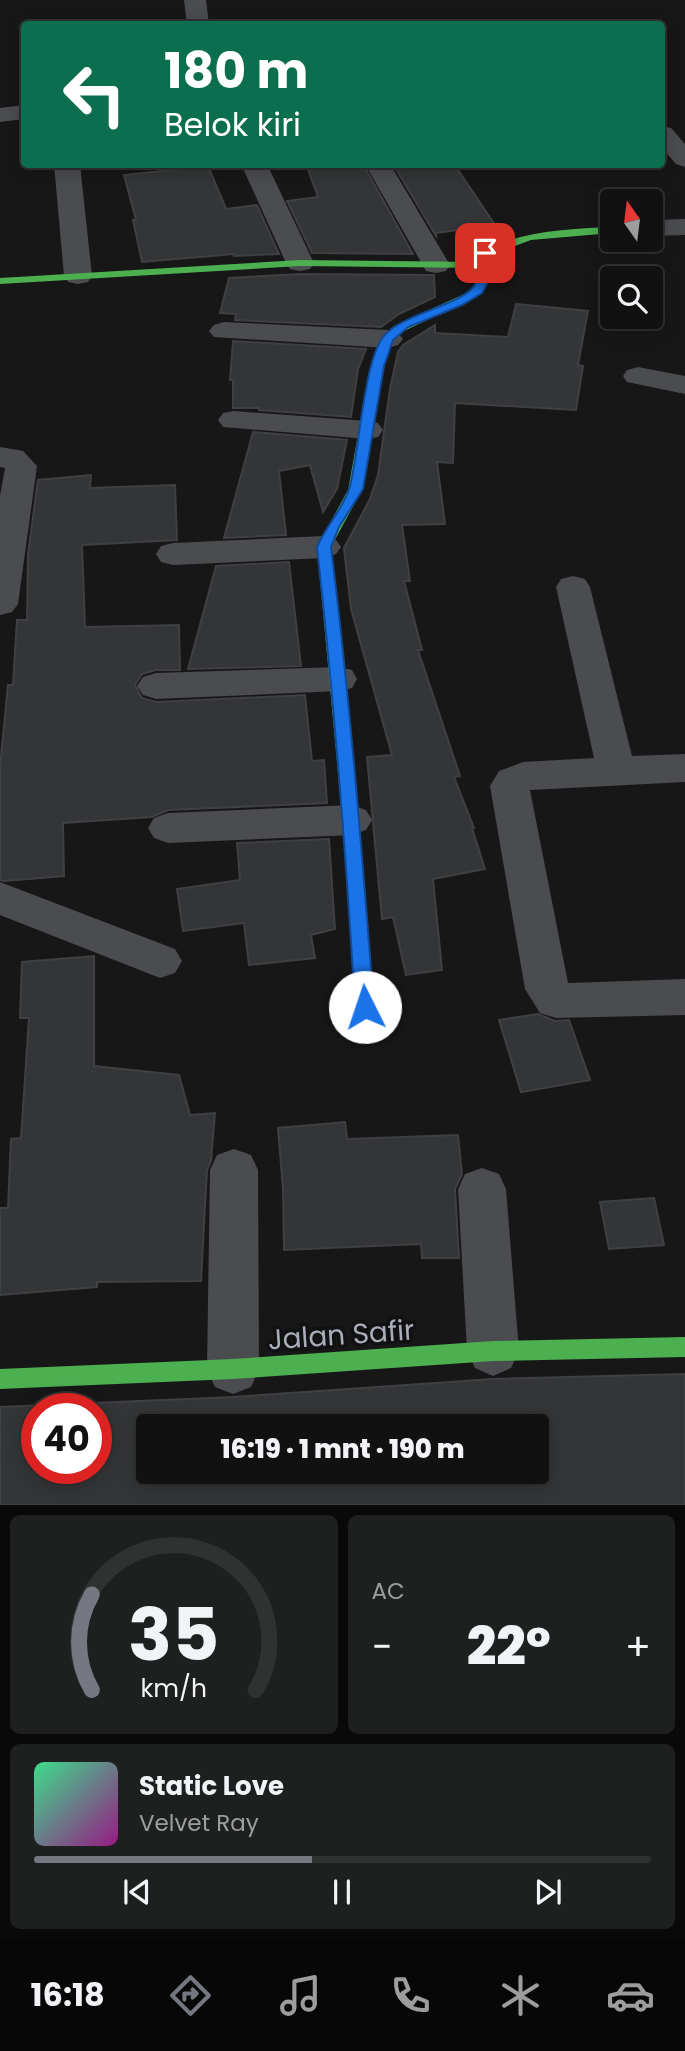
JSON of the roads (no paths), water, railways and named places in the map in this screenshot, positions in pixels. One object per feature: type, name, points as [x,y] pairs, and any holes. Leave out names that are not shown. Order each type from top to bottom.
[{"type":"street","points":[[195,0],[198,21]]},
{"type":"street","points":[[0,115],[21,112]]},
{"type":"street","points":[[665,136],[685,159]]},
{"type":"street","points":[[67,168],[78,276]]},
{"type":"street","points":[[256,168],[300,263]]},
{"type":"street","points":[[379,168],[436,265]]},
{"type":"street","points":[[663,228],[685,227]]},
{"type":"street","points":[[365,1007],[352,820],[340,716],[340,679],[324,547],[333,526],[345,511],[356,489],[378,366],[388,339],[404,325],[458,302],[478,290],[482,282],[485,253],[520,237],[600,231]]},
{"type":"street","points":[[0,281],[300,263],[482,265]]},
{"type":"street","points":[[224,331],[388,339]]},
{"type":"street","points":[[638,376],[685,385]]},
{"type":"street","points":[[234,420],[367,430]]},
{"type":"street","points":[[0,457],[12,458],[21,466],[1,588]]},
{"type":"street","points":[[173,554],[324,547]]},
{"type":"street","points":[[573,587],[616,771]]},
{"type":"street","points":[[156,686],[340,679]]},
{"type":"street","points":[[685,768],[523,776],[513,780],[510,786],[547,989],[556,1000],[685,997]]},
{"type":"street","points":[[168,828],[352,820]]},
{"type":"street","points":[[0,898],[160,961]]},
{"type":"street","points":[[233,1370],[234,1170]]},
{"type":"street","points":[[482,1189],[493,1351]]},
{"type":"street","name":"Jalan Safir","points":[[0,1379],[233,1370],[493,1351],[685,1347]]}]
